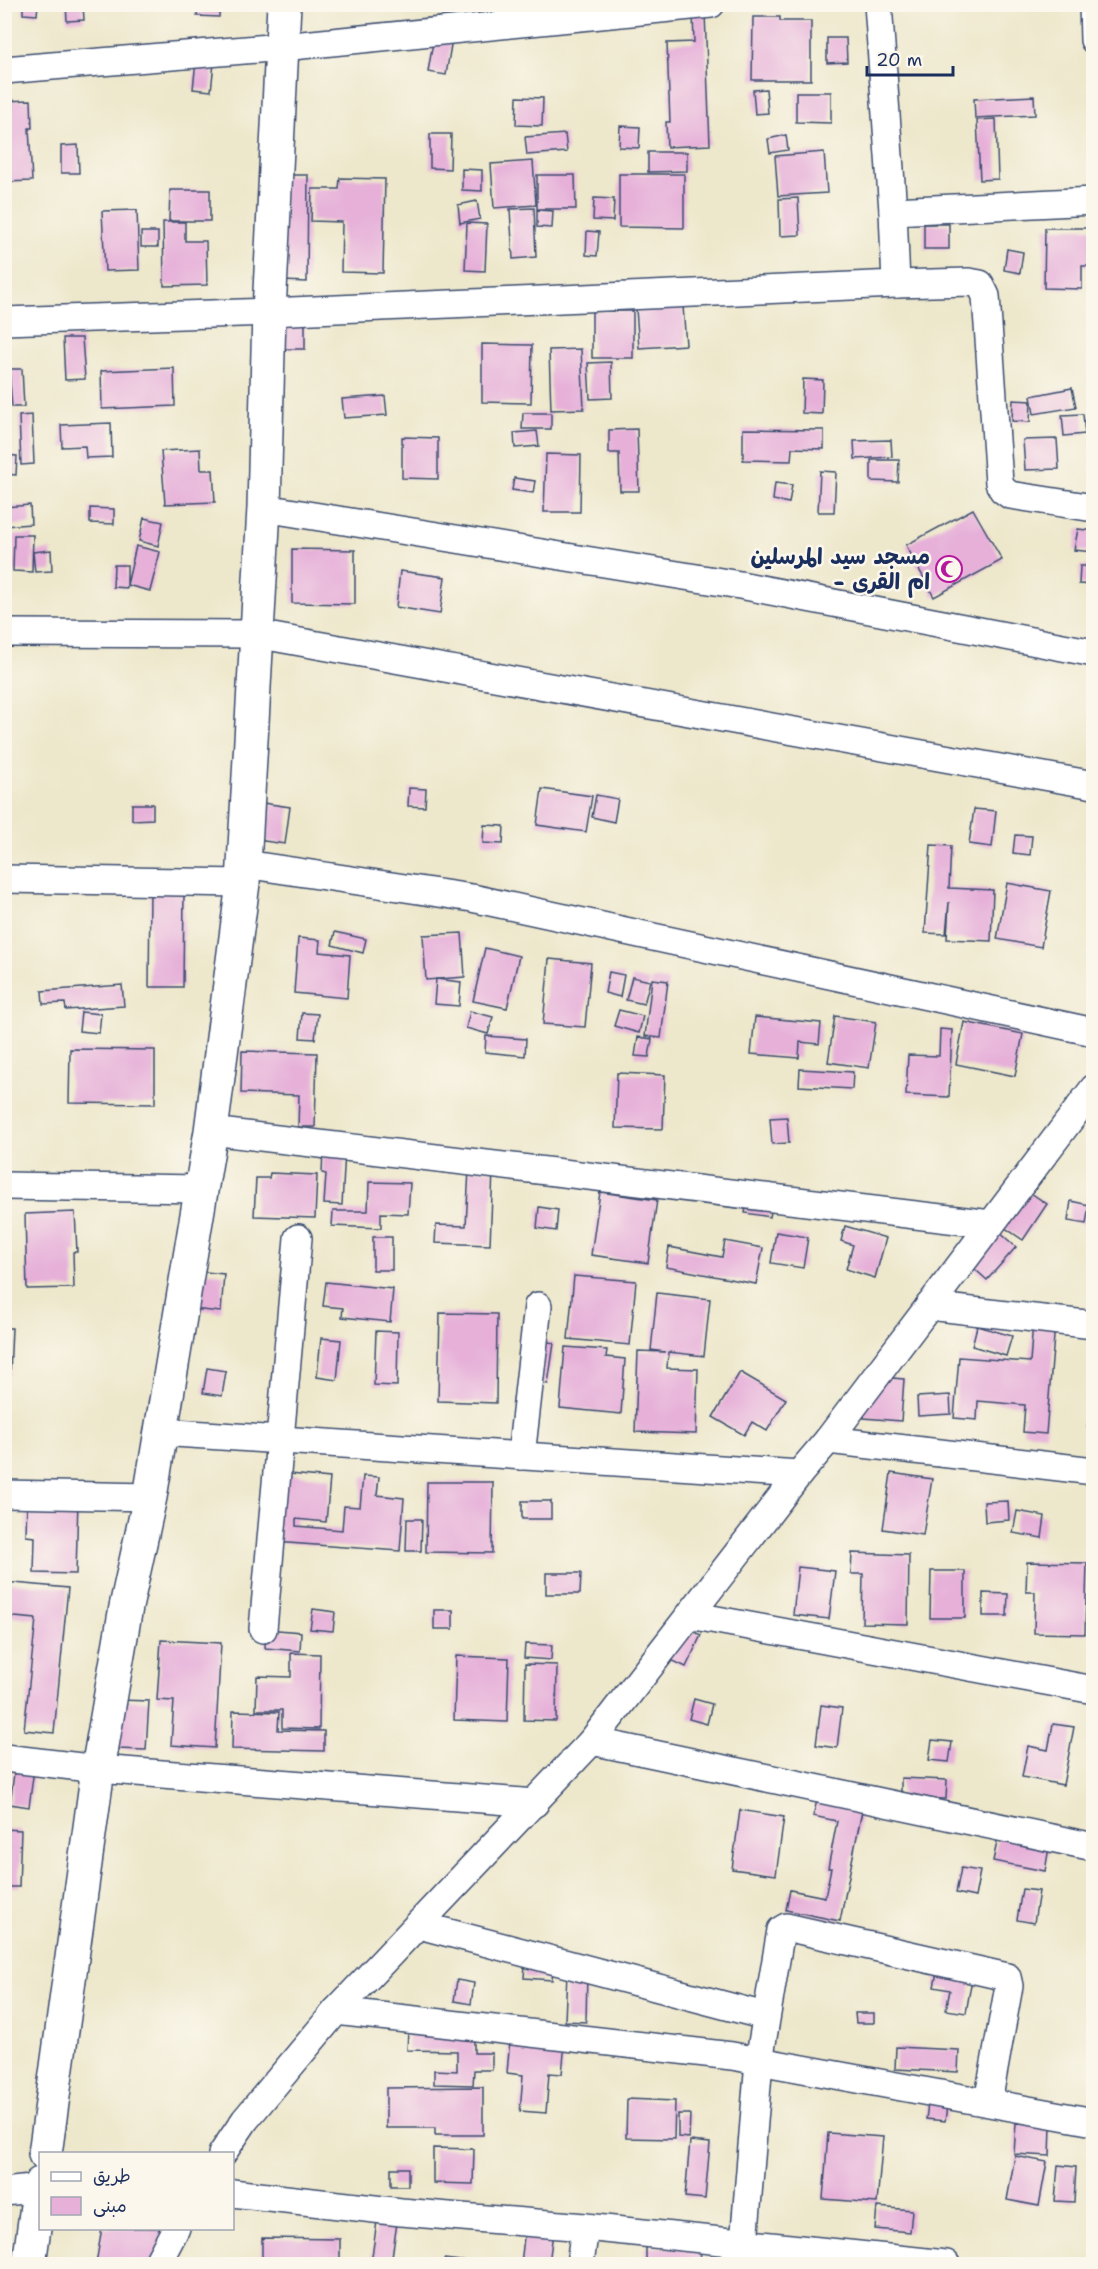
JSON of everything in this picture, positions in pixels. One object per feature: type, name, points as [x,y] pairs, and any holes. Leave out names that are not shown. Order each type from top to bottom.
[{"type":"street","points":[[45,2152],[98,1769],[126,1607],[150,1497],[159,1432],[211,1131],[243,874],[264,508],[269,312],[284,4]]},
{"type":"street","points":[[4,70],[282,47],[711,4]]},
{"type":"street","points":[[878,4],[896,284]]},
{"type":"street","points":[[1093,4],[1094,40]]},
{"type":"street","points":[[893,211],[1094,201]]},
{"type":"street","points":[[4,321],[269,312],[896,284],[969,282],[981,284],[986,296],[999,483],[1010,495],[1094,508]]},
{"type":"street","points":[[264,508],[740,585],[1094,653]]},
{"type":"street","points":[[4,633],[256,634],[1094,785]]},
{"type":"street","points":[[4,879],[243,874],[472,898],[1094,1032]]},
{"type":"street","points":[[223,2152],[245,2121],[336,2011],[592,1741],[799,1474],[828,1440],[1094,1088]]},
{"type":"street","points":[[211,1131],[991,1224]]},
{"type":"street","points":[[4,1186],[201,1189]]},
{"type":"street","points":[[263,1629],[298,1238]]},
{"type":"street","points":[[521,1456],[538,1306]]},
{"type":"street","points":[[929,1306],[1094,1325]]},
{"type":"street","points":[[159,1432],[799,1474]]},
{"type":"street","points":[[828,1440],[1094,1471]]},
{"type":"street","points":[[4,1494],[150,1497]]},
{"type":"street","points":[[690,1615],[1094,1690]]},
{"type":"street","points":[[592,1741],[1094,1846]]},
{"type":"street","points":[[4,1758],[98,1769],[535,1803]]},
{"type":"street","points":[[419,1925],[765,2016]]},
{"type":"street","points":[[744,2243],[759,2061],[781,1930],[786,1928],[1007,1977],[1009,1986],[988,2102]]},
{"type":"street","points":[[336,2011],[759,2061],[1094,2122]]},
{"type":"street","points":[[4,2192],[39,2188]]},
{"type":"street","points":[[234,2193],[401,2212],[585,2227],[945,2265]]},
{"type":"street","points":[[29,2265],[39,2195]]},
{"type":"street","points":[[580,2265],[585,2227]]},
{"type":"street","points":[[157,2265],[175,2230]]},
{"type":"building","points":[[23,4],[38,4],[37,15],[23,14]]},
{"type":"building","points":[[66,4],[83,4],[84,20],[67,21]]},
{"type":"building","points":[[198,5],[220,5],[219,17],[197,16]]},
{"type":"building","points":[[693,13],[705,13],[710,145],[667,147],[666,122],[670,122],[667,43],[694,42]]},
{"type":"building","points":[[753,17],[780,17],[780,21],[811,21],[811,80],[752,80]]},
{"type":"building","points":[[434,36],[452,39],[446,75],[428,72]]},
{"type":"building","points":[[827,38],[846,38],[847,62],[827,63]]},
{"type":"building","points":[[197,52],[215,54],[211,91],[193,89]]},
{"type":"building","points":[[766,89],[768,113],[755,114],[753,90]]},
{"type":"building","points":[[796,92],[831,92],[831,123],[796,122]]},
{"type":"building","points":[[1034,96],[1035,115],[975,118],[974,99]]},
{"type":"building","points":[[517,97],[543,98],[542,126],[516,125]]},
{"type":"building","points":[[31,100],[32,128],[29,128],[32,181],[4,182],[4,101]]},
{"type":"building","points":[[996,119],[998,179],[980,180],[977,120]]},
{"type":"building","points":[[620,126],[640,127],[639,148],[619,147]]},
{"type":"building","points":[[430,134],[451,134],[450,169],[430,168]]},
{"type":"building","points":[[565,134],[567,152],[527,155],[525,137]]},
{"type":"building","points":[[786,135],[788,150],[770,153],[768,139]]},
{"type":"building","points":[[78,145],[79,173],[61,173],[61,146]]},
{"type":"building","points":[[648,152],[687,152],[687,171],[648,172]]},
{"type":"building","points":[[824,152],[827,193],[778,196],[775,156]]},
{"type":"building","points":[[533,161],[536,205],[494,208],[491,164]]},
{"type":"building","points":[[462,169],[482,170],[482,191],[462,190]]},
{"type":"building","points":[[619,174],[684,174],[684,228],[619,227]]},
{"type":"building","points":[[284,175],[308,175],[307,282],[283,281]]},
{"type":"building","points":[[537,175],[575,175],[576,209],[537,209]]},
{"type":"building","points":[[340,178],[385,179],[383,273],[341,272],[342,222],[311,221],[312,189],[339,189]]},
{"type":"building","points":[[170,190],[210,190],[210,221],[169,221]]},
{"type":"building","points":[[594,198],[614,199],[613,221],[593,220]]},
{"type":"building","points":[[798,198],[800,235],[780,236],[779,199]]},
{"type":"building","points":[[477,201],[480,219],[460,223],[458,205]]},
{"type":"building","points":[[534,208],[536,257],[513,259],[510,209]]},
{"type":"building","points":[[137,210],[139,270],[105,271],[102,211]]},
{"type":"building","points":[[537,210],[553,211],[552,228],[537,227]]},
{"type":"building","points":[[163,222],[185,222],[185,241],[206,241],[207,285],[164,286]]},
{"type":"building","points":[[467,223],[487,224],[485,271],[465,270]]},
{"type":"building","points":[[924,224],[949,224],[949,249],[924,249]]},
{"type":"building","points":[[1045,228],[1094,228],[1094,266],[1082,266],[1082,289],[1044,288]]},
{"type":"building","points":[[587,231],[599,232],[597,256],[586,255]]},
{"type":"building","points":[[141,232],[158,232],[158,247],[141,247]]},
{"type":"building","points":[[1007,249],[1023,252],[1020,273],[1004,270]]},
{"type":"building","points":[[683,306],[686,345],[639,348],[636,309]]},
{"type":"building","points":[[284,311],[305,311],[305,349],[283,349]]},
{"type":"building","points":[[592,311],[633,311],[633,358],[592,358]]},
{"type":"building","points":[[63,338],[82,338],[85,379],[65,380]]},
{"type":"building","points":[[482,344],[532,345],[531,403],[482,402]]},
{"type":"building","points":[[581,349],[584,409],[551,410],[549,350]]},
{"type":"building","points":[[611,362],[612,398],[590,399],[588,363]]},
{"type":"building","points":[[174,368],[175,406],[102,409],[101,371]]},
{"type":"building","points":[[9,369],[22,369],[24,407],[12,407]]},
{"type":"building","points":[[803,379],[823,380],[822,414],[802,413]]},
{"type":"building","points":[[1072,388],[1076,407],[1034,414],[1031,396]]},
{"type":"building","points":[[385,396],[387,415],[344,418],[342,399]]},
{"type":"building","points":[[1013,400],[1031,401],[1030,422],[1012,421]]},
{"type":"building","points":[[523,413],[551,413],[551,429],[522,429]]},
{"type":"building","points":[[1083,414],[1085,434],[1064,436],[1062,415]]},
{"type":"building","points":[[32,415],[34,464],[21,465],[19,416]]},
{"type":"building","points":[[111,423],[112,457],[86,458],[85,446],[62,447],[61,425]]},
{"type":"building","points":[[637,429],[639,491],[620,491],[619,453],[609,453],[609,430]]},
{"type":"building","points":[[743,429],[824,430],[824,449],[792,448],[791,461],[743,460]]},
{"type":"building","points":[[537,431],[539,446],[515,448],[514,433]]},
{"type":"building","points":[[402,437],[438,438],[438,479],[402,478]]},
{"type":"building","points":[[1057,439],[1059,469],[1025,470],[1023,440]]},
{"type":"building","points":[[891,440],[892,457],[855,459],[854,441]]},
{"type":"building","points":[[200,449],[201,470],[213,470],[215,502],[165,504],[161,451]]},
{"type":"building","points":[[546,454],[581,455],[580,512],[544,512]]},
{"type":"building","points":[[4,455],[17,456],[16,475],[4,474]]},
{"type":"building","points":[[871,460],[899,460],[898,482],[871,481]]},
{"type":"building","points":[[820,471],[836,472],[834,512],[818,512]]},
{"type":"building","points":[[514,478],[535,481],[533,493],[512,490]]},
{"type":"building","points":[[775,483],[792,485],[789,503],[773,500]]},
{"type":"building","points":[[30,505],[31,524],[4,526],[4,507]]},
{"type":"building","points":[[90,508],[114,509],[114,524],[90,523]]},
{"type":"building","points":[[973,509],[1002,560],[934,597],[906,545]]},
{"type":"building","points":[[144,518],[163,522],[158,546],[139,541]]},
{"type":"building","points":[[1078,529],[1094,531],[1094,552],[1074,550]]},
{"type":"building","points":[[14,535],[33,535],[32,572],[13,571]]},
{"type":"building","points":[[136,546],[160,552],[150,591],[127,585]]},
{"type":"building","points":[[292,549],[355,550],[355,604],[292,603]]},
{"type":"building","points":[[51,550],[52,571],[35,572],[33,552]]},
{"type":"building","points":[[114,565],[127,565],[127,588],[113,587]]},
{"type":"building","points":[[1080,566],[1094,566],[1094,585],[1079,584]]},
{"type":"building","points":[[400,571],[445,577],[440,614],[396,607]]},
{"type":"building","points":[[409,788],[426,789],[425,807],[408,806]]},
{"type":"building","points":[[542,789],[592,796],[586,832],[537,825]]},
{"type":"building","points":[[596,795],[618,799],[614,822],[592,817]]},
{"type":"building","points":[[256,802],[290,807],[285,844],[250,839]]},
{"type":"building","points":[[132,804],[153,804],[153,819],[132,820]]},
{"type":"building","points":[[974,809],[996,811],[992,847],[969,844]]},
{"type":"building","points":[[484,825],[504,826],[503,844],[483,843]]},
{"type":"building","points":[[1094,832],[1094,848],[1089,846]]},
{"type":"building","points":[[1015,835],[1032,836],[1030,855],[1013,853]]},
{"type":"building","points":[[931,845],[951,846],[949,888],[993,890],[991,941],[947,939],[949,902],[946,934],[925,933]]},
{"type":"building","points":[[1007,883],[1051,891],[1041,947],[997,939]]},
{"type":"building","points":[[150,891],[184,891],[183,987],[149,987]]},
{"type":"building","points":[[335,932],[366,939],[363,953],[332,945]]},
{"type":"building","points":[[462,933],[465,977],[426,980],[423,935]]},
{"type":"building","points":[[298,938],[320,940],[319,952],[350,955],[347,998],[294,993]]},
{"type":"building","points":[[485,948],[519,956],[507,1008],[473,1001]]},
{"type":"building","points":[[549,959],[591,963],[585,1027],[543,1024]]},
{"type":"building","points":[[609,972],[624,975],[620,997],[605,993]]},
{"type":"building","points":[[632,977],[650,981],[644,1004],[626,1000]]},
{"type":"building","points":[[436,979],[461,982],[459,1006],[434,1004]]},
{"type":"building","points":[[652,979],[668,981],[661,1038],[645,1036]]},
{"type":"building","points":[[122,985],[124,1006],[66,1010],[65,1003],[43,1004],[42,991]]},
{"type":"building","points":[[619,1010],[643,1016],[639,1033],[614,1026]]},
{"type":"building","points":[[470,1011],[493,1017],[488,1034],[466,1028]]},
{"type":"building","points":[[81,1012],[101,1014],[99,1033],[79,1031]]},
{"type":"building","points":[[302,1013],[318,1014],[315,1039],[300,1038]]},
{"type":"building","points":[[835,1016],[876,1022],[869,1068],[828,1062]]},
{"type":"building","points":[[755,1017],[821,1023],[819,1044],[800,1042],[799,1058],[751,1054]]},
{"type":"building","points":[[964,1022],[1023,1034],[1015,1076],[956,1064]]},
{"type":"building","points":[[940,1029],[952,1030],[949,1097],[906,1095],[908,1055],[939,1056]]},
{"type":"building","points":[[486,1036],[526,1039],[525,1056],[485,1052]]},
{"type":"building","points":[[638,1037],[652,1039],[649,1057],[635,1056]]},
{"type":"building","points":[[70,1049],[155,1050],[155,1104],[69,1103]]},
{"type":"building","points":[[242,1051],[317,1053],[315,1127],[298,1127],[299,1095],[241,1093]]},
{"type":"building","points":[[800,1069],[853,1072],[852,1089],[799,1086]]},
{"type":"building","points":[[617,1073],[665,1075],[663,1129],[615,1128]]},
{"type":"building","points":[[787,1117],[789,1143],[772,1144],[770,1118]]},
{"type":"building","points":[[323,1150],[345,1151],[342,1205],[324,1204],[326,1174],[322,1173]]},
{"type":"building","points":[[469,1169],[493,1170],[490,1245],[435,1243],[436,1225],[466,1226]]},
{"type":"building","points":[[270,1173],[317,1175],[315,1218],[254,1216],[256,1178],[269,1178]]},
{"type":"building","points":[[369,1182],[410,1183],[408,1214],[381,1213],[381,1228],[332,1226],[333,1211],[368,1211]]},
{"type":"building","points":[[1019,1185],[1047,1204],[1023,1240],[995,1221]]},
{"type":"building","points":[[600,1192],[657,1200],[648,1263],[591,1255]]},
{"type":"building","points":[[748,1198],[773,1202],[770,1217],[745,1213]]},
{"type":"building","points":[[1071,1201],[1089,1205],[1086,1224],[1068,1221]]},
{"type":"building","points":[[539,1207],[558,1210],[556,1231],[537,1228]]},
{"type":"building","points":[[75,1212],[77,1252],[73,1252],[74,1288],[27,1289],[25,1214]]},
{"type":"building","points":[[989,1223],[1016,1247],[987,1280],[960,1256]]},
{"type":"building","points":[[845,1226],[886,1238],[875,1278],[846,1269],[853,1245],[841,1241]]},
{"type":"building","points":[[776,1232],[808,1237],[803,1268],[771,1263]]},
{"type":"building","points":[[373,1237],[392,1237],[392,1270],[373,1270]]},
{"type":"building","points":[[725,1241],[763,1248],[756,1284],[666,1267],[669,1247],[722,1257]]},
{"type":"building","points":[[186,1270],[224,1274],[221,1312],[183,1308]]},
{"type":"building","points":[[574,1276],[636,1281],[630,1345],[568,1339]]},
{"type":"building","points":[[326,1282],[393,1289],[390,1322],[342,1317],[343,1308],[323,1306]]},
{"type":"building","points":[[657,1293],[710,1299],[704,1356],[668,1352],[667,1368],[698,1369],[696,1434],[635,1432],[638,1351],[665,1352],[651,1350]]},
{"type":"building","points":[[440,1313],[497,1314],[496,1403],[438,1401]]},
{"type":"building","points":[[1033,1322],[1055,1324],[1046,1434],[1023,1432],[1025,1405],[978,1401],[977,1420],[954,1418],[959,1357],[1030,1362]]},
{"type":"building","points":[[977,1326],[1012,1336],[1006,1356],[972,1346]]},
{"type":"building","points":[[4,1328],[12,1328],[10,1375],[4,1375]]},
{"type":"building","points":[[376,1331],[398,1332],[397,1386],[374,1385]]},
{"type":"building","points":[[321,1338],[341,1340],[337,1380],[317,1377]]},
{"type":"building","points":[[539,1340],[554,1343],[548,1384],[532,1382]]},
{"type":"building","points":[[565,1347],[607,1350],[606,1357],[625,1359],[621,1414],[560,1408]]},
{"type":"building","points":[[207,1368],[226,1371],[222,1396],[203,1393]]},
{"type":"building","points":[[740,1372],[786,1399],[767,1431],[752,1422],[744,1435],[713,1417]]},
{"type":"building","points":[[867,1376],[904,1379],[901,1421],[864,1418]]},
{"type":"building","points":[[950,1395],[951,1414],[918,1416],[917,1397]]},
{"type":"building","points":[[1092,1400],[1094,1400],[1094,1429],[1087,1427]]},
{"type":"building","points":[[280,1473],[330,1478],[326,1522],[296,1519],[296,1526],[342,1530],[344,1506],[360,1507],[363,1476],[379,1477],[377,1495],[404,1498],[400,1551],[274,1542]]},
{"type":"building","points":[[891,1473],[932,1479],[923,1535],[883,1529]]},
{"type":"building","points":[[427,1482],[493,1482],[492,1553],[426,1552]]},
{"type":"building","points":[[27,1498],[78,1499],[76,1574],[34,1573],[35,1537],[26,1536]]},
{"type":"building","points":[[522,1501],[551,1501],[551,1519],[522,1519]]},
{"type":"building","points":[[1008,1501],[1009,1520],[985,1522],[984,1502]]},
{"type":"building","points":[[1017,1511],[1045,1516],[1042,1538],[1013,1533]]},
{"type":"building","points":[[407,1519],[422,1519],[421,1551],[406,1551]]},
{"type":"building","points":[[852,1553],[909,1555],[908,1624],[862,1623],[863,1574],[851,1574]]},
{"type":"building","points":[[1027,1562],[1087,1563],[1085,1634],[1034,1633],[1035,1592],[1026,1592]]},
{"type":"building","points":[[798,1567],[835,1571],[829,1619],[793,1615]]},
{"type":"building","points":[[931,1571],[965,1571],[965,1618],[930,1618]]},
{"type":"building","points":[[546,1573],[581,1573],[580,1594],[546,1594]]},
{"type":"building","points":[[4,1582],[68,1588],[54,1733],[24,1730],[36,1619],[4,1616]]},
{"type":"building","points":[[983,1593],[1008,1594],[1007,1616],[983,1616]]},
{"type":"building","points":[[313,1609],[335,1612],[333,1631],[310,1629]]},
{"type":"building","points":[[434,1610],[453,1610],[453,1629],[434,1629]]},
{"type":"building","points":[[683,1627],[701,1635],[686,1667],[669,1659]]},
{"type":"building","points":[[266,1629],[301,1632],[300,1651],[265,1648]]},
{"type":"building","points":[[161,1640],[221,1643],[215,1748],[171,1745],[174,1701],[157,1700]]},
{"type":"building","points":[[525,1644],[552,1645],[551,1660],[524,1658]]},
{"type":"building","points":[[291,1653],[320,1654],[319,1729],[282,1728],[282,1710],[256,1710],[257,1676],[291,1677]]},
{"type":"building","points":[[456,1656],[509,1658],[507,1722],[454,1720]]},
{"type":"building","points":[[525,1664],[557,1665],[556,1721],[524,1720]]},
{"type":"building","points":[[694,1699],[712,1704],[707,1724],[689,1719]]},
{"type":"building","points":[[119,1700],[149,1701],[146,1750],[117,1749]]},
{"type":"building","points":[[821,1705],[842,1708],[837,1748],[816,1745]]},
{"type":"building","points":[[233,1711],[279,1712],[278,1730],[324,1731],[324,1751],[232,1749]]},
{"type":"building","points":[[1053,1724],[1074,1727],[1063,1785],[1022,1777],[1028,1746],[1048,1750]]},
{"type":"building","points":[[932,1740],[952,1742],[949,1762],[929,1760]]},
{"type":"building","points":[[15,1766],[34,1769],[29,1807],[10,1804]]},
{"type":"building","points":[[901,1778],[947,1780],[946,1799],[901,1798]]},
{"type":"building","points":[[818,1797],[863,1806],[840,1921],[786,1910],[790,1890],[825,1897],[837,1821],[813,1816]]},
{"type":"building","points":[[740,1810],[784,1817],[776,1875],[732,1869]]},
{"type":"building","points":[[4,1829],[21,1830],[19,1887],[4,1887]]},
{"type":"building","points":[[998,1837],[1049,1847],[1045,1871],[993,1861]]},
{"type":"building","points":[[961,1868],[980,1871],[975,1897],[956,1893]]},
{"type":"building","points":[[1022,1889],[1039,1891],[1034,1923],[1017,1920]]},
{"type":"building","points":[[525,1965],[553,1967],[552,1980],[524,1978]]},
{"type":"building","points":[[938,1967],[973,1973],[966,2013],[946,2010],[950,1990],[934,1987]]},
{"type":"building","points":[[567,1972],[587,1972],[586,2022],[565,2021]]},
{"type":"building","points":[[457,1980],[474,1983],[471,2004],[454,2001]]},
{"type":"building","points":[[855,2013],[874,2013],[874,2023],[856,2023]]},
{"type":"building","points":[[408,2031],[474,2032],[474,2053],[492,2053],[492,2070],[474,2070],[473,2085],[434,2084],[434,2070],[457,2071],[457,2051],[407,2050]]},
{"type":"building","points":[[510,2039],[565,2043],[562,2074],[549,2073],[546,2113],[520,2111],[523,2075],[507,2073]]},
{"type":"building","points":[[896,2047],[959,2050],[958,2072],[895,2069]]},
{"type":"building","points":[[483,2087],[483,2135],[435,2135],[435,2128],[386,2128],[386,2088]]},
{"type":"building","points":[[929,2097],[948,2099],[945,2121],[926,2119]]},
{"type":"building","points":[[627,2099],[675,2101],[674,2139],[626,2138]]},
{"type":"building","points":[[678,2114],[690,2114],[689,2138],[678,2137]]},
{"type":"building","points":[[1016,2123],[1051,2125],[1050,2156],[1014,2154]]},
{"type":"building","points":[[828,2133],[883,2137],[877,2203],[823,2199]]},
{"type":"building","points":[[690,2141],[710,2143],[705,2199],[685,2197]]},
{"type":"building","points":[[433,2148],[474,2149],[473,2184],[433,2183]]},
{"type":"building","points":[[1015,2156],[1047,2162],[1039,2206],[1007,2200]]},
{"type":"building","points":[[1058,2165],[1076,2167],[1074,2202],[1055,2201]]},
{"type":"building","points":[[391,2168],[408,2168],[408,2186],[391,2186]]},
{"type":"building","points":[[877,2207],[912,2210],[910,2232],[875,2229]]},
{"type":"building","points":[[378,2214],[398,2216],[391,2264],[371,2264]]},
{"type":"building","points":[[525,2229],[553,2232],[549,2264],[521,2264]]},
{"type":"building","points":[[102,2230],[163,2230],[157,2264],[96,2264]]},
{"type":"building","points":[[262,2238],[340,2239],[340,2264],[262,2264]]},
{"type":"building","points":[[646,2247],[701,2248],[700,2264],[646,2264]]},
{"type":"building","points":[[788,2258],[827,2264],[787,2264]]},
{"type":"building","points":[[444,2259],[477,2263],[477,2264],[443,2264]]},
{"type":"place","name":"مسجد سيد المرسلين - ام القرى","points":[[949,569]]}]
